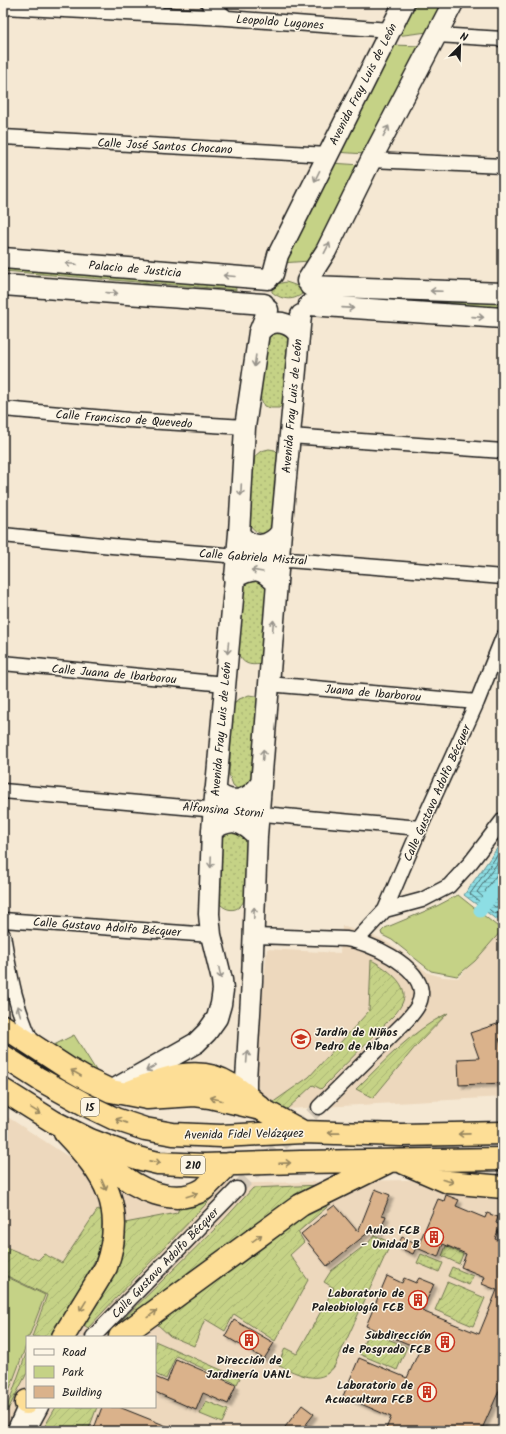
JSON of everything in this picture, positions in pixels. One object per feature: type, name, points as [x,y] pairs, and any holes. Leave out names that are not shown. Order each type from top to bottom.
[{"type":"highway","points":[[3,1026],[69,1069],[117,1092],[147,1098],[195,1095],[254,1102],[303,1132]]},
{"type":"highway","name":"Avenida Fidel Velázquez","points":[[3,1056],[39,1079],[88,1106],[115,1119],[145,1129],[186,1135],[221,1136],[303,1132],[401,1134],[503,1133]]},
{"type":"highway","name":"210","points":[[3,1090],[54,1122],[90,1140],[137,1158],[158,1163],[189,1165],[503,1159]]},
{"type":"highway","points":[[54,1122],[99,1172],[112,1204],[115,1229],[110,1256],[106,1267],[64,1336]]},
{"type":"highway","points":[[90,1140],[112,1167],[144,1189],[160,1195],[184,1197],[204,1190],[230,1164]]},
{"type":"highway","points":[[121,1336],[301,1205],[395,1161],[448,1182],[503,1187]]},
{"type":"street","points":[[133,14],[157,3]]},
{"type":"street","points":[[208,3],[227,18]]},
{"type":"street","name":"Avenida Fray Luis de León","points":[[270,277],[278,255],[404,3]]},
{"type":"street","name":"Avenida Fray Luis de León","points":[[254,1102],[246,1080],[254,936],[257,836],[281,532],[305,304],[326,251],[370,160],[453,3]]},
{"type":"street","name":"Leopoldo Lugones","points":[[3,7],[227,18],[390,30]]},
{"type":"street","points":[[437,35],[503,39]]},
{"type":"street","name":"Calle José Santos Chocano","points":[[3,137],[328,155]]},
{"type":"street","points":[[370,160],[503,166]]},
{"type":"street","name":"Palacio de Justicia","points":[[3,258],[270,277]]},
{"type":"street","points":[[259,332],[270,324],[275,323],[288,325],[296,329],[305,304],[302,276],[288,270],[280,271],[270,277],[262,291],[266,307],[273,315],[287,319],[294,318],[305,304],[503,293]]},
{"type":"street","name":"Palacio de Justicia","points":[[3,285],[266,307]]},
{"type":"street","points":[[305,304],[503,318]]},
{"type":"street","name":"Avenida Fray Luis de León","points":[[117,1092],[196,1043],[207,1032],[217,1018],[221,1004],[223,990],[211,935],[212,830],[239,533],[245,427],[259,332],[266,307]]},
{"type":"street","name":"Calle Francisco de Quevedo","points":[[3,409],[129,420],[245,427]]},
{"type":"street","points":[[290,436],[503,451]]},
{"type":"street","points":[[239,533],[242,538],[247,541],[261,545],[271,542],[281,532]]},
{"type":"street","name":"Calle Gabriela Mistral","points":[[3,535],[112,546],[279,558],[503,577]]},
{"type":"street","points":[[234,578],[250,570],[257,569],[270,576],[277,584]]},
{"type":"street","name":"Calle Gustavo Adolfo Bécquer","points":[[357,940],[385,910],[477,702],[503,636]]},
{"type":"street","name":"Calle Juana de Ibarborou","points":[[3,663],[225,684]]},
{"type":"street","name":"Juana de Ibarborou","points":[[268,684],[477,702]]},
{"type":"street","points":[[214,800],[226,798],[239,800],[251,795],[257,790],[261,783]]},
{"type":"street","name":"Alfonsina Storni","points":[[3,791],[214,800],[259,813],[420,828]]},
{"type":"street","points":[[385,910],[422,900],[449,886],[471,862],[503,820]]},
{"type":"street","points":[[212,830],[222,824],[235,822],[249,828],[257,836]]},
{"type":"street","name":"Calle Gustavo Adolfo Bécquer","points":[[3,920],[211,935]]},
{"type":"street","points":[[3,935],[14,997],[25,1028],[34,1046]]},
{"type":"street","points":[[254,936],[357,940],[372,946],[404,966],[414,976],[420,986],[420,1000],[416,1010],[319,1107]]},
{"type":"street","name":"Calle Gustavo Adolfo Bécquer","points":[[93,1336],[237,1189]]},
{"type":"street","points":[[14,1431],[27,1408]]},
{"type":"street","points":[[28,1431],[30,1408]]},
{"type":"shaded area","points":[[342,926],[380,938],[395,947],[428,973],[443,977],[458,978],[503,928],[503,1097],[287,1109],[266,1100],[258,1088],[255,1068],[267,949],[340,953]]},
{"type":"shaded area","points":[[3,1114],[69,1157],[109,1172],[140,1197],[217,1184],[503,1178],[503,1431],[3,1431]]},
{"type":"green space","points":[[412,3],[443,3],[428,32],[396,36]]},
{"type":"green space","points":[[392,45],[422,46],[365,154],[335,152]]},
{"type":"green space","points":[[331,163],[362,165],[310,261],[281,263]]},
{"type":"green space","points":[[3,263],[235,282],[236,290],[3,271]]},
{"type":"green space","points":[[286,282],[300,287],[302,294],[294,298],[286,299],[272,292],[272,287]]},
{"type":"green space","points":[[345,290],[503,299],[503,308],[344,298]]},
{"type":"green space","points":[[276,332],[284,332],[289,338],[285,403],[279,408],[271,408],[264,406],[260,398],[265,348],[270,336]]},
{"type":"green space","points":[[269,449],[275,450],[281,456],[277,522],[266,534],[259,533],[254,530],[247,519],[255,456],[261,451]]},
{"type":"green space","points":[[268,579],[261,664],[253,665],[244,662],[238,653],[243,584],[246,580]]},
{"type":"green space","points":[[249,695],[255,696],[259,699],[258,775],[241,792],[233,785],[229,774],[233,707],[237,700]]},
{"type":"green space","points":[[226,830],[251,837],[244,900],[238,908],[230,910],[222,906],[216,898],[222,835]]},
{"type":"green space","points":[[458,895],[502,930],[475,961],[457,976],[431,971],[392,940],[382,935],[381,932],[385,928],[435,907]]},
{"type":"green space","points":[[371,960],[387,970],[401,985],[404,998],[399,1010],[321,1089],[313,1085],[287,1109],[272,1103],[309,1077],[369,1011]]},
{"type":"green space","points":[[448,1013],[416,1046],[373,1098],[356,1089],[388,1057],[410,1038]]},
{"type":"green space","points":[[74,1035],[97,1072],[52,1046]]},
{"type":"green space","points":[[320,1185],[120,1327],[112,1330],[221,1223],[253,1188]]},
{"type":"green space","points":[[222,1187],[88,1328],[84,1325],[113,1277],[119,1264],[123,1251],[125,1223],[177,1213],[180,1206],[216,1188]]},
{"type":"green space","points":[[333,1202],[298,1232],[304,1242],[290,1255],[308,1280],[275,1341],[234,1314],[225,1331],[205,1319],[194,1346],[170,1336],[157,1324],[159,1320],[310,1213],[328,1203]]},
{"type":"green space","points":[[98,1209],[102,1211],[102,1243],[85,1279],[50,1336],[32,1336],[47,1295],[3,1274],[3,1246],[38,1260],[44,1254],[62,1263]]},
{"type":"green space","points":[[374,1235],[391,1243],[334,1367],[322,1376],[308,1377],[279,1366],[285,1348],[297,1354],[334,1288],[324,1282],[331,1271],[369,1242]]},
{"type":"green space","points":[[446,1246],[463,1254],[459,1264],[442,1256]]},
{"type":"green space","points":[[421,1254],[443,1263],[439,1272],[417,1263]]},
{"type":"green space","points":[[452,1267],[473,1276],[469,1285],[448,1276]]},
{"type":"green space","points":[[3,1275],[45,1295],[29,1336],[26,1336],[26,1346],[3,1407]]},
{"type":"green space","points":[[447,1282],[485,1298],[473,1326],[435,1310]]},
{"type":"green space","points":[[369,1331],[407,1347],[397,1370],[359,1354]]},
{"type":"green space","points":[[156,1341],[240,1378],[237,1384],[176,1356],[166,1379],[156,1374]]},
{"type":"green space","points":[[26,1354],[26,1375],[3,1419]]},
{"type":"green space","points":[[206,1401],[228,1410],[222,1423],[200,1414]]},
{"type":"green space","points":[[55,1408],[97,1408],[88,1431],[42,1431]]},
{"type":"water","points":[[503,840],[503,913],[497,920],[464,895]]},
{"type":"building","points":[[503,1022],[503,1038],[499,1039],[503,1051],[503,1083],[459,1085],[458,1059],[479,1058],[470,1033]]},
{"type":"building","points":[[375,1189],[390,1195],[382,1215],[386,1216],[379,1234],[370,1231],[327,1266],[301,1234],[335,1205],[358,1232]]},
{"type":"building","points":[[446,1195],[459,1200],[456,1206],[485,1218],[487,1213],[498,1217],[496,1223],[500,1225],[495,1239],[503,1243],[503,1382],[481,1431],[385,1431],[391,1417],[343,1396],[359,1358],[407,1378],[420,1349],[366,1326],[387,1276],[402,1283],[404,1278],[416,1283],[419,1278],[434,1284],[422,1311],[479,1334],[497,1290],[482,1284],[485,1277],[461,1267],[466,1254],[443,1244],[438,1257],[417,1248],[438,1199],[444,1201]]},
{"type":"building","points":[[402,1237],[418,1244],[413,1254],[397,1247]]},
{"type":"building","name":"Dirección de Jardinería UANL","points":[[234,1320],[274,1343],[264,1359],[225,1336]]},
{"type":"building","points":[[176,1359],[236,1385],[228,1404],[203,1393],[196,1410],[156,1392],[156,1377],[167,1382]]},
{"type":"building","points":[[302,1405],[314,1414],[301,1431],[282,1431]]},
{"type":"building","points":[[102,1408],[122,1408],[179,1431],[93,1431]]},
{"type":"waterway","points":[[480,911],[503,880]]},
{"type":"tunnel","points":[[237,1189],[319,1107]]},
{"type":"place","name":"Jardín de Niños Pedro de Alba","points":[[301,1039]]},
{"type":"place","name":"Aulas FCB - Unidad B","points":[[434,1237]]},
{"type":"place","name":"Laboratorio de Paleobiología FCB","points":[[418,1300]]},
{"type":"place","name":"Dirección de Jardinería UANL","points":[[249,1340]]},
{"type":"place","name":"Subdirección de Posgrado FCB","points":[[445,1342]]},
{"type":"place","name":"Laboratorio de Acuacultura FCB","points":[[427,1392]]}]
